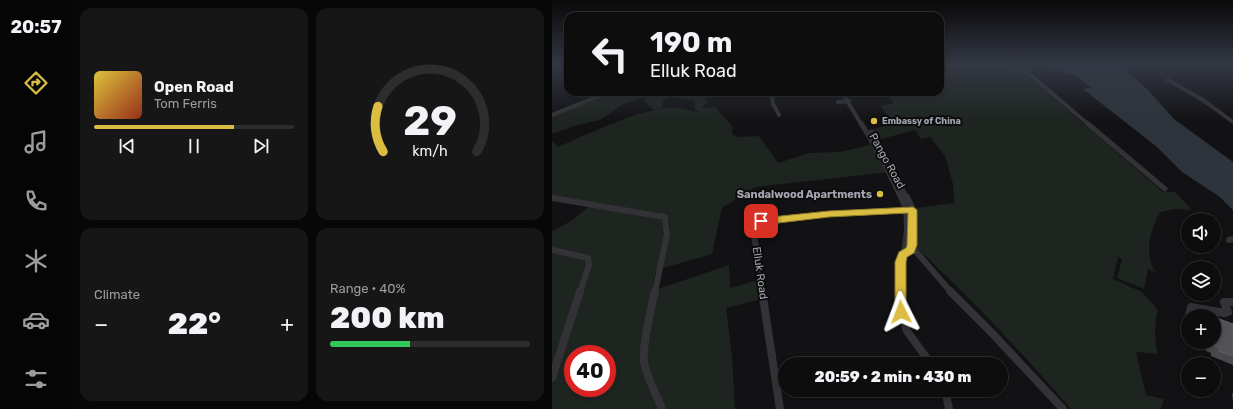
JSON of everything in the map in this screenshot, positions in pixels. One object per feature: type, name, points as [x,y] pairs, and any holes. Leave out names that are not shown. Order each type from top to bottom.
[{"type":"street","points":[[1041,84],[1165,190]]},
{"type":"street","points":[[1175,84],[1203,100],[1233,122]]},
{"type":"street","points":[[552,115],[600,96]]},
{"type":"street","points":[[772,96],[773,104],[779,115]]},
{"type":"street","name":"Pango Road","points":[[845,96],[885,155],[909,210],[909,242]]},
{"type":"street","name":"Pango Road","points":[[847,96],[849,101]]},
{"type":"street","points":[[838,102],[849,101]]},
{"type":"street","points":[[552,198],[665,217],[667,234],[648,322],[644,360],[647,373],[662,409]]},
{"type":"street","name":"Elluk Road","points":[[780,409],[753,228],[755,224],[761,221],[829,214],[909,210]]},
{"type":"street","points":[[909,242],[910,251],[903,255],[900,281],[901,312],[907,331],[926,357]]},
{"type":"street","points":[[909,242],[949,290],[991,332],[1063,409]]},
{"type":"street","points":[[552,250],[588,258],[589,261],[552,378]]},
{"type":"street","points":[[1221,312],[1228,312],[1224,302],[1233,302]]},
{"type":"street","points":[[1191,309],[1191,307],[1202,309]]},
{"type":"street","points":[[946,397],[949,409]]},
{"type":"shaded area","points":[[944,84],[1038,84],[1163,192],[1175,192],[1192,210],[1174,209],[1160,212],[1153,227],[1149,249],[1155,272],[1148,269],[1144,289],[1117,278],[1122,259],[1118,257],[1113,279],[1142,292],[1158,310],[1155,332],[1158,354],[1136,352],[1146,395],[1164,399],[1161,409],[1071,409],[991,321],[950,279],[907,239],[908,209],[954,203],[953,184],[945,156],[930,137],[921,139],[915,130],[878,140],[871,130],[893,123],[881,106],[894,103],[890,96],[944,96]]},
{"type":"shaded area","points":[[1087,84],[1141,84],[1174,119],[1233,162],[1233,210],[1220,197],[1182,172],[1157,147],[1083,89],[1092,88]]},
{"type":"shaded area","points":[[597,96],[706,96],[707,103],[701,108],[715,107],[733,127],[732,134],[738,137],[759,136],[778,163],[809,153],[840,152],[874,144],[890,172],[755,187],[722,208],[712,254],[656,270],[652,291],[729,265],[730,288],[758,280],[761,299],[726,308],[732,356],[735,409],[552,409],[552,231],[573,220],[590,205],[663,218],[670,233],[668,219],[660,213],[552,196],[552,140],[557,147],[613,123],[642,113],[657,110],[675,108],[698,112],[695,110],[695,101],[669,97],[663,102],[662,108],[654,110],[644,101],[645,98],[641,98],[623,104],[600,120],[574,126],[552,134],[552,114]]},
{"type":"building","points":[[1221,320],[1233,324],[1233,356],[1219,351],[1219,349],[1221,349]]},
{"type":"place","name":"Embassy of China","points":[[874,121]]},
{"type":"place","name":"Sandalwood Apartments","points":[[880,194]]},
{"type":"route","points":[[761,221],[829,214],[913,210],[912,245],[910,251],[903,255],[901,262],[901,312]]}]
